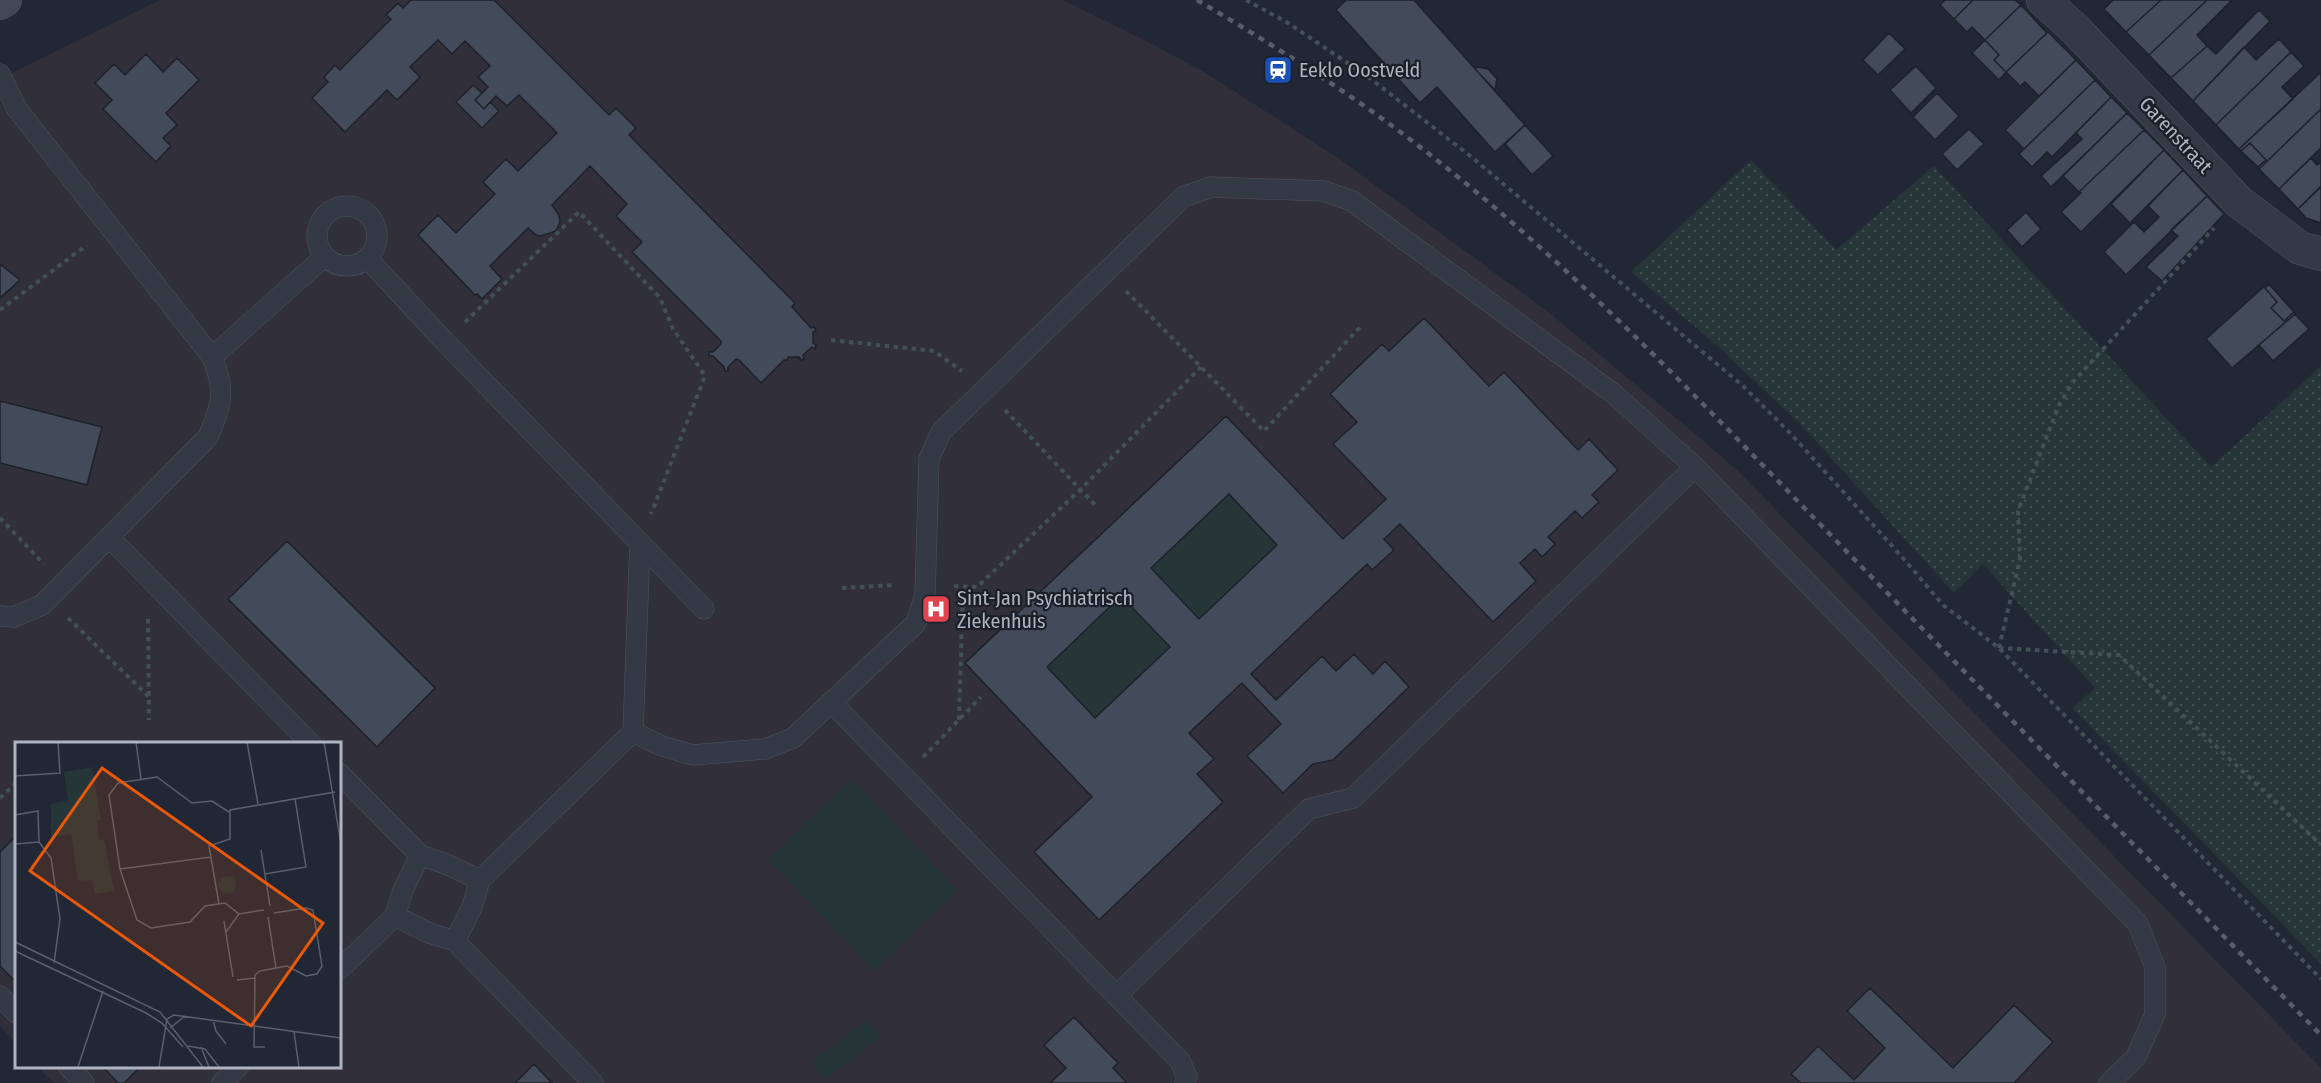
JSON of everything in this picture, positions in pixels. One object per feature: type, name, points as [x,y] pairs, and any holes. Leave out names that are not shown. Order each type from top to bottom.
[{"type":"street","points":[[0,3],[5,0]]},
{"type":"street","name":"Garenstraat","points":[[2043,0],[2076,30],[2239,202],[2300,248],[2321,254]]},
{"type":"lane","points":[[0,74],[17,109],[109,229],[212,357],[221,378],[220,408],[208,436],[49,599],[42,605],[14,616],[0,616]]},
{"type":"lane","points":[[633,732],[662,746],[693,755],[765,749],[793,738],[916,622],[925,595],[926,584],[929,459],[941,432],[1183,198],[1211,187],[1324,191],[1352,201],[1614,394],[1695,467],[2138,924],[2155,967],[2155,1014],[2136,1057],[2109,1083]]},
{"type":"lane","points":[[348,206],[368,213],[374,222],[377,242],[368,259],[351,267],[332,263],[324,257],[316,240],[321,219],[328,212],[338,207],[348,206]]},
{"type":"lane","points":[[212,357],[324,257]]},
{"type":"lane","points":[[368,259],[445,342],[704,609]]},
{"type":"lane","points":[[1116,996],[1309,809],[1353,798],[1695,467]]},
{"type":"lane","points":[[110,538],[309,742]]},
{"type":"lane","points":[[455,941],[472,907],[480,880],[633,732],[640,543]]},
{"type":"lane","points":[[832,703],[1179,1061],[1187,1077],[1185,1083]]},
{"type":"lane","points":[[340,774],[420,855],[480,880]]},
{"type":"lane","points":[[340,969],[395,916],[403,890],[420,855]]},
{"type":"lane","points":[[395,916],[429,933],[455,941],[593,1083]]},
{"type":"lane","points":[[0,996],[15,1012]]},
{"type":"lane","points":[[70,1068],[84,1083]]},
{"type":"lane","points":[[222,1083],[237,1068]]},
{"type":"path","points":[[1246,0],[1288,23],[1367,76],[1469,154],[1743,386],[1791,434],[1943,605],[1999,648],[2321,979]]},
{"type":"path","points":[[1999,648],[2020,559],[2018,511],[2059,405],[2073,382],[2239,202]]},
{"type":"path","points":[[445,342],[579,212],[660,298],[673,329],[705,376],[640,543]]},
{"type":"path","points":[[0,310],[109,229]]},
{"type":"path","points":[[1107,272],[1264,431],[1361,326]]},
{"type":"path","points":[[831,340],[934,351],[985,388],[1096,506]]},
{"type":"path","points":[[842,588],[926,584],[977,587],[1080,490],[1201,367]]},
{"type":"path","points":[[0,518],[64,584]]},
{"type":"path","points":[[148,576],[149,720]]},
{"type":"path","points":[[959,720],[963,586]]},
{"type":"path","points":[[49,599],[149,698]]},
{"type":"path","points":[[1999,648],[2119,655],[2321,846]]},
{"type":"path","points":[[903,777],[981,697]]},
{"type":"path","points":[[0,798],[15,784]]},
{"type":"shaded area","name":"Sint-Jan Psychiatrisch Ziekenhuis","points":[[160,0],[1063,0],[1206,73],[1338,158],[1547,311],[1706,443],[1740,473],[2321,1068],[2321,1083],[54,1083],[39,1068],[340,1068],[340,742],[15,742],[15,1042],[0,1026],[0,79]]},
{"type":"shaded area","points":[[1751,160],[1836,250],[1934,166],[2211,467],[2321,366],[2321,964],[2072,708],[2095,688],[1983,564],[1954,593],[1803,427],[1723,351],[1631,272]]},
{"type":"shaded area","points":[[1229,494],[1277,545],[1199,619],[1151,568]]},
{"type":"shaded area","points":[[1121,596],[1170,647],[1095,718],[1047,667]]},
{"type":"shaded area","points":[[852,779],[958,890],[874,971],[768,859]]},
{"type":"shaded area","points":[[867,1020],[880,1038],[825,1080],[812,1062]]},
{"type":"building","points":[[411,0],[494,0],[609,115],[616,108],[636,128],[629,135],[795,303],[792,307],[816,331],[813,332],[815,349],[812,347],[801,360],[799,357],[788,357],[761,383],[736,359],[728,367],[728,371],[725,371],[713,356],[709,356],[709,352],[713,352],[721,341],[632,252],[642,242],[616,216],[627,204],[590,166],[552,205],[559,215],[560,222],[556,231],[541,236],[528,228],[490,266],[502,279],[482,299],[477,294],[475,295],[418,235],[438,215],[456,233],[495,194],[483,182],[506,159],[518,171],[557,133],[519,95],[507,106],[496,96],[484,109],[475,100],[488,87],[478,77],[490,66],[465,41],[452,54],[438,40],[410,67],[420,77],[397,100],[387,90],[345,132],[312,98],[328,82],[324,77],[335,65],[340,70],[391,19],[386,15],[398,3],[403,8]]},
{"type":"building","points":[[1346,0],[1414,0],[1525,125],[1495,152],[1437,87],[1420,103],[1336,10]]},
{"type":"building","points":[[1945,0],[1973,0],[1954,19],[1940,5]]},
{"type":"building","points":[[1973,0],[2015,0],[2021,5],[1985,40],[1972,27],[1967,32],[1954,19]]},
{"type":"building","points":[[2113,0],[2161,0],[2126,32],[2104,9]]},
{"type":"building","points":[[2161,0],[2207,0],[2149,55],[2126,32]]},
{"type":"building","points":[[2207,0],[2232,0],[2197,35],[2207,46],[2171,78],[2149,55]]},
{"type":"building","points":[[2021,5],[2047,33],[2006,72],[1994,60],[1999,55],[1985,40]]},
{"type":"building","points":[[2259,10],[2270,21],[2193,101],[2171,78],[2207,46],[2216,54]]},
{"type":"building","points":[[2048,32],[2076,60],[2039,96],[2025,82],[2020,86],[2006,72]]},
{"type":"building","points":[[1889,33],[1905,49],[1878,75],[1863,60]]},
{"type":"building","points":[[2279,39],[2291,52],[2216,125],[2193,101],[2244,47],[2256,60]]},
{"type":"building","points":[[1985,40],[1999,55],[1994,60],[2006,72],[1999,80],[1972,53]]},
{"type":"building","points":[[2291,52],[2304,66],[2282,87],[2293,99],[2239,149],[2216,125]]},
{"type":"building","points":[[146,54],[163,72],[177,58],[199,80],[166,113],[177,125],[163,138],[171,146],[156,162],[103,109],[112,100],[95,83],[114,64],[125,75]]},
{"type":"building","points":[[2076,60],[2095,80],[2024,149],[2005,130]]},
{"type":"building","points":[[1916,66],[1936,88],[1911,113],[1890,90]]},
{"type":"building","points":[[1478,67],[1488,69],[1497,79],[1495,90],[1475,69]]},
{"type":"building","points":[[2321,72],[2321,109],[2259,169],[2258,167],[2266,160],[2250,143],[2241,151],[2239,149]]},
{"type":"building","points":[[2095,80],[2111,97],[2052,157],[2047,152],[2032,167],[2019,154]]},
{"type":"building","points":[[473,85],[482,93],[475,100],[484,109],[490,102],[499,111],[482,128],[456,102]]},
{"type":"building","points":[[1937,93],[1959,116],[1935,140],[1913,117]]},
{"type":"building","points":[[2111,97],[2127,113],[2051,187],[2041,176],[2082,139],[2076,133]]},
{"type":"building","points":[[2321,109],[2321,148],[2279,189],[2259,169]]},
{"type":"building","points":[[2127,113],[2144,130],[2079,192],[2063,176]]},
{"type":"building","points":[[1525,125],[1553,156],[1532,175],[1505,144]]},
{"type":"building","points":[[1969,129],[1984,144],[1957,170],[1942,154]]},
{"type":"building","points":[[2144,130],[2164,150],[2081,232],[2061,212]]},
{"type":"building","points":[[2250,143],[2266,160],[2258,167],[2241,151]]},
{"type":"building","points":[[2164,150],[2183,170],[2130,223],[2111,204]]},
{"type":"building","points":[[2311,158],[2317,165],[2321,162],[2321,186],[2298,209],[2279,189]]},
{"type":"building","points":[[2183,170],[2207,196],[2126,275],[2104,252],[2134,222],[2144,232],[2159,217],[2148,206]]},
{"type":"building","points":[[2321,187],[2321,223],[2306,218],[2298,209]]},
{"type":"building","points":[[2207,196],[2224,214],[2162,281],[2146,267],[2178,236],[2171,230]]},
{"type":"building","points":[[2026,212],[2041,229],[2022,247],[2007,230]]},
{"type":"building","points":[[0,264],[20,280],[0,298]]},
{"type":"building","points":[[2268,283],[2265,288],[2277,302],[2271,308],[2284,321],[2294,312],[2295,314],[2232,368],[2206,339]]},
{"type":"building","points":[[2269,284],[2294,312],[2284,321],[2271,308],[2277,302],[2265,288]]},
{"type":"building","points":[[2295,314],[2309,329],[2273,361],[2259,345]]},
{"type":"building","points":[[1424,318],[1489,386],[1504,372],[1578,450],[1589,439],[1618,470],[1592,495],[1599,502],[1582,518],[1575,511],[1548,537],[1555,544],[1542,557],[1535,549],[1520,563],[1536,581],[1493,622],[1400,524],[1384,539],[1394,550],[1372,570],[1367,564],[1251,674],[1276,700],[1322,656],[1336,671],[1354,654],[1373,674],[1385,661],[1409,687],[1333,760],[1313,764],[1283,793],[1247,756],[1281,724],[1242,683],[1189,733],[1214,759],[1197,774],[1223,802],[1099,920],[1034,852],[1092,797],[965,663],[1226,416],[1343,539],[1386,499],[1333,444],[1357,422],[1330,394],[1382,344],[1389,351]],"holes":[[[1229,494],[1277,545],[1199,619],[1151,568]],[[1121,596],[1170,647],[1095,718],[1047,667]]]},
{"type":"building","points":[[0,401],[102,427],[87,485],[0,463]]},
{"type":"building","points":[[287,541],[435,688],[377,747],[228,599]]},
{"type":"building","points":[[15,837],[15,981],[0,966],[0,852]]},
{"type":"building","points":[[1870,988],[1953,1068],[2014,1005],[2053,1042],[2014,1083],[1801,1083],[1791,1074],[1818,1046],[1854,1080],[1885,1048],[1847,1011]]},
{"type":"building","points":[[1074,1017],[1118,1063],[1113,1068],[1127,1083],[1050,1083],[1066,1068],[1044,1045]]},
{"type":"building","points":[[534,1064],[552,1083],[515,1083]]},
{"type":"building","points":[[104,1068],[139,1068],[124,1083],[118,1083]]},
{"type":"railway","points":[[1197,0],[1296,60],[1391,125],[1515,225],[1575,279],[1689,390],[2321,1035]]},
{"type":"place","name":"Eeklo Oostveld","points":[[1278,70]]},
{"type":"place","name":"Sint-Jan Psychiatrisch Ziekenhuis","points":[[936,609]]}]
